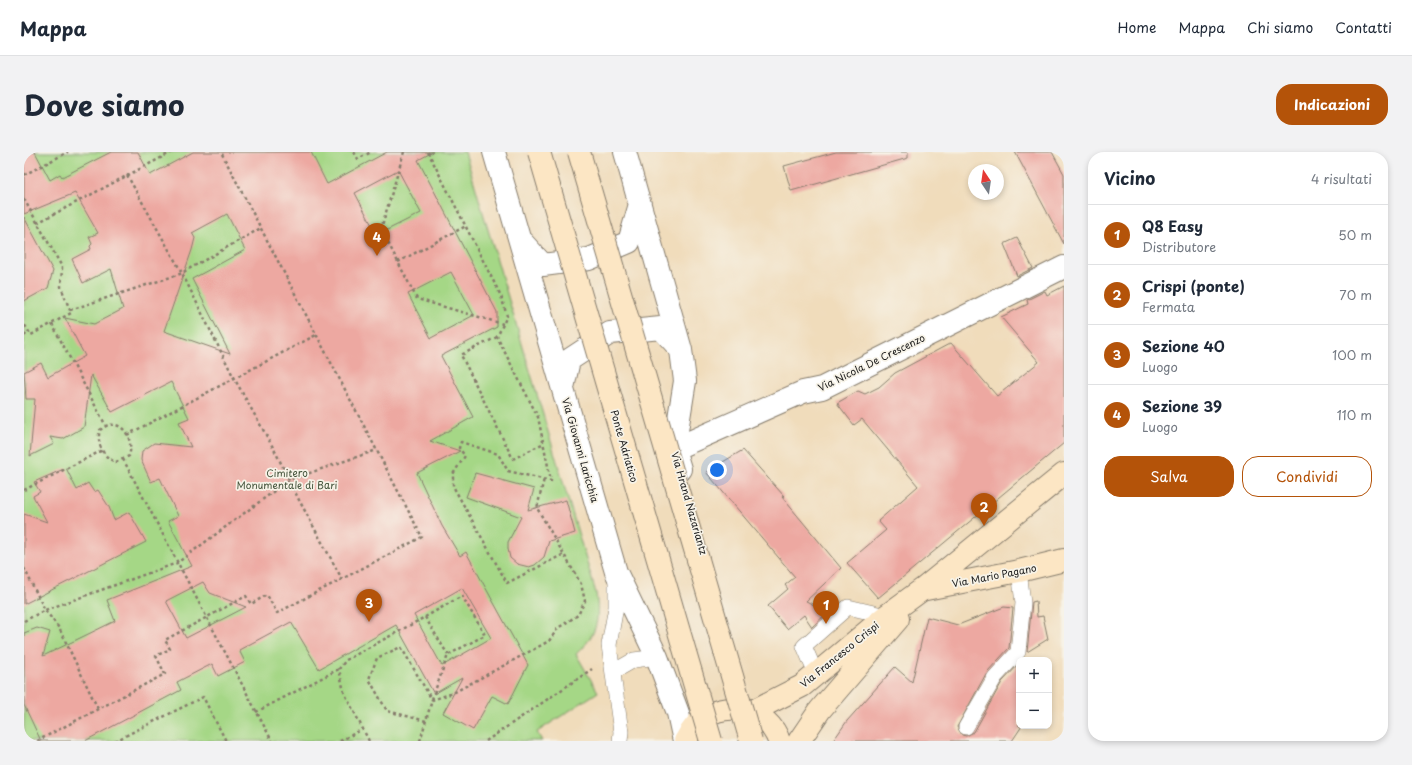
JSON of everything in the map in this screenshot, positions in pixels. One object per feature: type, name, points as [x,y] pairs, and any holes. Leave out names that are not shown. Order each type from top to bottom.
[{"type":"main road","name":"Ponte Adriatico","points":[[539,152],[711,741]]},
{"type":"main road","points":[[579,152],[750,741]]},
{"type":"main road","name":"Via Francesco Crispi","points":[[751,712],[802,686],[886,616],[923,589],[1064,474]]},
{"type":"main road","name":"Via Mario Pagano","points":[[923,589],[1019,571],[1064,560]]},
{"type":"main road","name":"Via Francesco Crispi","points":[[799,741],[820,710],[923,589]]},
{"type":"main road","points":[[685,741],[696,724],[710,714],[734,709],[751,712],[768,724],[777,734],[779,741]]},
{"type":"street","name":"Via Giovanni Laricchia","points":[[494,152],[616,572],[657,657],[678,712],[685,741]]},
{"type":"street","name":"Via Hrand Nazariantz","points":[[625,152],[681,350],[685,381],[674,449],[751,712]]},
{"type":"street","points":[[519,237],[543,265],[589,259],[629,242],[640,204]]},
{"type":"street","name":"Via Nicola De Crescenzo","points":[[674,449],[803,392],[822,388],[1064,267]]},
{"type":"street","points":[[563,388],[569,360],[610,333],[661,328],[681,350]]},
{"type":"lane","points":[[966,727],[994,677],[1018,652],[1023,603],[1019,571]]},
{"type":"lane","points":[[616,572],[616,607],[609,645],[620,741]]},
{"type":"lane","points":[[816,674],[804,646],[848,607],[886,616]]},
{"type":"lane","points":[[613,672],[634,660],[657,657]]},
{"type":"path","points":[[24,175],[68,152]]},
{"type":"path","points":[[37,222],[172,152]]},
{"type":"path","points":[[37,741],[165,674],[156,656],[170,649],[165,640],[246,596],[251,604],[267,596],[277,613],[422,537],[221,152]]},
{"type":"path","points":[[354,152],[358,159],[371,152]]},
{"type":"path","points":[[404,152],[381,229],[418,299],[503,324]]},
{"type":"path","points":[[428,152],[501,296],[507,316],[497,337],[461,355],[513,459],[544,443]]},
{"type":"path","points":[[127,175],[182,273],[234,378],[275,451],[342,578]]},
{"type":"path","points":[[24,199],[62,267],[61,287],[71,313],[31,335],[24,324]]},
{"type":"path","points":[[398,262],[466,226]]},
{"type":"path","points":[[70,310],[182,273],[261,228]]},
{"type":"path","points":[[52,324],[106,426]]},
{"type":"path","points":[[24,336],[29,332]]},
{"type":"path","points":[[127,434],[316,334]]},
{"type":"path","points":[[497,337],[538,417],[551,480],[508,471],[498,454],[462,442],[459,448],[465,456],[453,474],[453,486],[507,583],[564,554]]},
{"type":"path","points":[[113,423],[120,425],[127,434],[132,449],[129,456],[116,462],[108,458],[99,444],[98,436],[100,430],[106,426],[113,423]]},
{"type":"path","points":[[24,490],[103,450]]},
{"type":"path","points":[[24,621],[45,610],[177,563],[289,480],[377,450]]},
{"type":"path","points":[[122,459],[272,741]]},
{"type":"path","points":[[432,700],[453,694],[549,641],[558,628],[578,615],[585,601],[581,584],[537,508],[544,479]]},
{"type":"path","points":[[24,568],[45,610],[59,628],[98,709]]},
{"type":"path","points":[[256,712],[340,669],[346,660],[462,596],[485,635],[448,656],[432,700],[420,741]]},
{"type":"path","points":[[425,616],[448,656]]},
{"type":"path","points":[[426,721],[387,711],[369,679],[377,658],[401,647],[432,700]]},
{"type":"path","points":[[340,669],[344,692],[370,741]]},
{"type":"path","points":[[486,741],[491,740],[592,669]]},
{"type":"path","points":[[115,741],[203,697],[226,741]]},
{"type":"path","points":[[340,741],[364,729]]},
{"type":"green space","name":"Cimitero Monumentale di Bari","points":[[24,152],[465,152],[596,593],[598,612],[593,634],[576,654],[598,692],[537,732],[542,741],[24,741]]},
{"type":"building","points":[[24,152],[35,152],[50,180],[60,174],[62,177],[111,152],[138,152],[150,175],[193,152],[311,152],[327,184],[387,152],[433,152],[418,160],[497,312],[497,327],[441,356],[473,417],[430,441],[460,451],[417,473],[442,526],[460,556],[466,552],[528,665],[508,704],[492,696],[473,730],[443,713],[462,678],[434,694],[396,625],[319,669],[291,622],[239,650],[245,662],[218,676],[212,664],[177,682],[181,690],[85,741],[41,741],[24,705],[24,633],[37,628],[50,632],[43,656],[115,621],[107,600],[192,566],[168,521],[178,516],[160,478],[151,482],[141,460],[142,451],[154,443],[191,447],[179,422],[189,418],[171,382],[112,412],[91,375],[84,427],[63,439],[50,437],[54,444],[30,456],[35,399],[26,399],[24,372],[41,363],[48,377],[85,356],[65,318],[94,324],[123,309],[111,269],[83,283],[72,259],[91,249],[90,246],[92,244],[89,237],[98,233],[75,193],[24,214]],"holes":[[[398,170],[421,213],[377,235],[355,193]],[[227,214],[245,250],[192,279],[230,354],[164,331],[192,250],[195,238],[192,233]],[[451,272],[474,315],[431,338],[408,294]],[[203,582],[210,593],[246,607],[186,638],[166,601]],[[462,588],[491,638],[442,666],[414,615]]]},
{"type":"building","points":[[836,152],[908,152],[908,158],[791,191],[784,166]]},
{"type":"building","points":[[1015,152],[1052,152],[1064,174],[1064,244]]},
{"type":"building","points":[[24,217],[53,271],[48,288],[24,301]]},
{"type":"building","points":[[1017,238],[1033,268],[1017,276],[1004,244]]},
{"type":"building","points":[[1064,286],[1064,443],[878,598],[847,563],[886,530],[878,521],[918,486],[862,419],[854,425],[837,403],[858,391],[865,394],[879,387],[895,373],[951,343],[997,396],[1039,362],[1001,317],[1028,304],[1027,300],[1045,291],[1047,295]]},
{"type":"building","points":[[743,450],[784,496],[782,497],[841,568],[806,601],[828,612],[812,627],[804,615],[787,629],[768,606],[788,589],[785,585],[795,577],[706,472]]},
{"type":"building","points":[[66,468],[77,490],[88,483],[94,492],[98,490],[109,507],[114,520],[129,512],[146,542],[24,604],[24,514],[47,522],[33,496],[40,492],[34,482]]},
{"type":"building","points":[[475,473],[534,489],[528,510],[566,500],[575,533],[549,541],[544,557],[535,565],[529,567],[517,564],[510,558],[508,542],[521,517],[466,497]]},
{"type":"building","points":[[1036,601],[1037,617],[1043,616],[1048,639],[1027,652],[1032,602]]},
{"type":"building","points":[[1004,607],[1013,608],[1009,648],[987,672],[957,727],[962,735],[966,736],[974,732],[1002,682],[1016,667],[1016,729],[1020,729],[1012,741],[833,741],[847,721],[895,667],[912,682],[927,617],[958,625]]},
{"type":"place","name":"Sezione 39","points":[[377,256]]},
{"type":"place","name":"Crispi (ponte)","points":[[984,526]]},
{"type":"place","name":"Sezione 40","points":[[369,622]]},
{"type":"place","name":"Q8 Easy","points":[[826,624]]}]
